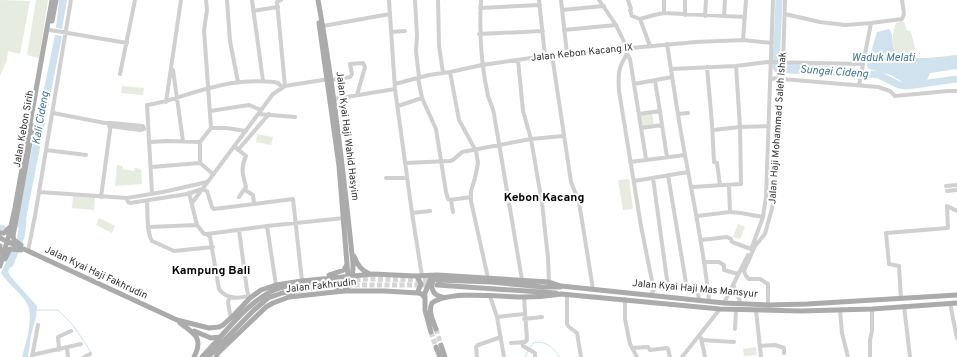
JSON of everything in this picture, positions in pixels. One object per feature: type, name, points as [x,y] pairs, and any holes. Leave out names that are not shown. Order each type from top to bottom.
[{"type":"main road","name":"Jalan Kebon Sirih","points":[[10,236],[52,0]]},
{"type":"main road","name":"Jalan Kebon Sirih","points":[[0,266],[7,241],[10,236],[52,31],[56,0]]},
{"type":"main road","name":"Jalan Kyai Haji Wahid Hasyim","points":[[315,0],[334,99],[346,194],[351,249],[350,276]]},
{"type":"main road","name":"Jalan Kyai Haji Wahid Hasyim","points":[[318,0],[323,26],[326,58]]},
{"type":"main road","name":"Jalan Kyai Haji Wahid Hasyim","points":[[330,79],[350,276]]},
{"type":"main road","points":[[0,238],[7,241],[10,236]]},
{"type":"main road","points":[[0,266],[10,250],[10,236]]},
{"type":"main road","name":"Jalan Kyai Haji Fakhrudin","points":[[10,236],[20,247],[48,258],[177,320],[202,327],[219,327]]},
{"type":"main road","points":[[0,246],[0,253]]},
{"type":"main road","points":[[351,249],[356,262],[361,269],[373,274]]},
{"type":"main road","points":[[324,278],[344,270],[348,264]]},
{"type":"main road","name":"Jalan Fakhrudin","points":[[208,357],[254,310],[268,298],[282,293],[350,276],[373,274],[419,276],[561,294]]},
{"type":"main road","points":[[344,291],[349,286],[350,276]]},
{"type":"main road","points":[[417,292],[421,284],[419,276]]},
{"type":"main road","name":"Jalan Fakhrudin","points":[[219,327],[233,317],[249,297],[261,290],[276,285],[302,280],[324,278],[333,281]]},
{"type":"main road","points":[[435,278],[425,295],[425,310],[434,330],[430,305],[434,301],[444,297]]},
{"type":"main road","points":[[435,278],[432,281],[432,290],[436,295],[444,297]]},
{"type":"main road","name":"Jalan Kyai Haji Mas Mansyur","points":[[435,278],[488,278],[549,282],[561,286],[741,304],[768,305],[957,295]]},
{"type":"main road","name":"Jalan Fakhrudin","points":[[435,278],[543,287],[561,286]]},
{"type":"main road","points":[[333,281],[338,283],[339,286],[336,291]]},
{"type":"main road","name":"Jalan Fakhrudin","points":[[202,357],[250,306],[267,293],[278,288],[333,281]]},
{"type":"main road","name":"Jalan Fakhrudin","points":[[212,357],[217,355],[266,306],[273,302],[336,291],[385,290],[417,292],[425,295]]},
{"type":"main road","name":"Jalan Kyai Haji Mas Mansyur","points":[[444,297],[524,297],[567,294],[720,309],[817,312],[957,303]]},
{"type":"main road","name":"Jalan Kyai Haji Fakhrudin","points":[[177,320],[194,332],[197,337],[197,348],[194,357]]},
{"type":"main road","points":[[188,328],[211,338],[219,338],[222,336]]},
{"type":"main road","points":[[440,357],[439,346],[445,357]]},
{"type":"street","points":[[29,251],[53,113],[64,33],[71,0]]},
{"type":"street","points":[[120,74],[135,0]]},
{"type":"street","points":[[166,102],[181,0]]},
{"type":"street","points":[[200,163],[200,142],[211,128],[204,30],[208,10],[206,0]]},
{"type":"street","points":[[227,0],[230,41],[238,82]]},
{"type":"street","points":[[252,0],[263,81]]},
{"type":"street","points":[[281,0],[277,1],[284,86]]},
{"type":"street","points":[[389,0],[395,87],[419,276]]},
{"type":"street","points":[[415,0],[417,35],[416,51],[422,98],[436,129],[440,162],[446,192],[453,212]]},
{"type":"street","points":[[438,0],[439,46],[442,73]]},
{"type":"street","points":[[481,0],[479,34],[482,65],[489,100],[494,114],[522,280]]},
{"type":"street","points":[[561,0],[567,54]]},
{"type":"street","points":[[599,0],[616,25],[630,59],[646,159]]},
{"type":"street","points":[[628,0],[632,16],[640,19],[664,13],[744,17]]},
{"type":"street","points":[[664,0],[664,13]]},
{"type":"street","points":[[685,0],[685,15]]},
{"type":"street","points":[[705,16],[706,0]]},
{"type":"street","points":[[724,16],[725,0]]},
{"type":"street","points":[[743,40],[746,0]]},
{"type":"street","points":[[724,302],[751,249],[763,217],[766,197],[772,62],[773,0]]},
{"type":"street","name":"Jalan Haji Mohammad Saleh Ishak","points":[[768,305],[768,284],[764,280],[749,278],[746,276],[744,271],[755,246],[765,234],[774,198],[786,0]]},
{"type":"street","points":[[785,14],[820,22],[844,25],[871,24],[902,19],[904,14],[902,0]]},
{"type":"street","points":[[480,8],[540,2],[545,56]]},
{"type":"street","points":[[562,10],[604,6]]},
{"type":"street","points":[[253,11],[278,7]]},
{"type":"street","points":[[323,26],[390,14]]},
{"type":"street","points":[[640,19],[650,46]]},
{"type":"street","points":[[859,83],[871,24]]},
{"type":"street","points":[[564,30],[616,25]]},
{"type":"street","points":[[391,32],[404,30]]},
{"type":"street","points":[[52,31],[127,43]]},
{"type":"street","points":[[479,34],[543,31]]},
{"type":"street","name":"Jalan Kebon Kacang IX","points":[[334,99],[395,87],[419,77],[482,65],[552,55],[667,44],[743,40],[772,43]]},
{"type":"street","points":[[667,44],[701,240],[708,300]]},
{"type":"street","points":[[627,54],[618,73],[630,162],[652,281],[653,284],[657,286],[697,290],[698,299]]},
{"type":"street","points":[[552,55],[571,182],[579,202],[593,289]]},
{"type":"street","points":[[518,60],[523,111],[531,139],[542,203],[549,282]]},
{"type":"street","points":[[671,69],[736,66],[772,62],[862,66]]},
{"type":"street","points":[[236,148],[270,97],[284,86],[350,77],[352,72],[350,64],[363,63],[365,67],[357,95]]},
{"type":"street","points":[[172,64],[183,141]]},
{"type":"street","points":[[692,187],[741,184],[740,127],[736,66]]},
{"type":"street","points":[[707,67],[713,130],[714,162],[717,163],[720,185]]},
{"type":"street","points":[[450,72],[460,120],[476,151],[478,168],[471,191],[471,197],[488,278]]},
{"type":"street","points":[[634,84],[672,77]]},
{"type":"street","points":[[771,79],[782,78],[859,83],[887,90],[896,96],[948,90],[957,87]]},
{"type":"street","points":[[152,194],[147,106],[166,102],[209,88],[238,82],[263,81],[274,82],[284,86]]},
{"type":"street","points":[[655,81],[666,157]]},
{"type":"street","points":[[948,90],[957,91]]},
{"type":"street","points":[[398,106],[422,98]]},
{"type":"street","points":[[210,111],[249,105],[260,112],[295,117]]},
{"type":"street","points":[[639,114],[660,111]]},
{"type":"street","points":[[53,113],[111,125],[142,130],[144,128],[143,126],[111,125]]},
{"type":"street","points":[[678,114],[688,113]]},
{"type":"street","points":[[192,203],[213,174],[236,148],[270,114]]},
{"type":"street","points":[[101,197],[111,125]]},
{"type":"street","points":[[641,128],[662,125]]},
{"type":"street","points":[[713,130],[769,126]]},
{"type":"street","points":[[211,128],[226,128],[246,131]]},
{"type":"street","points":[[404,163],[440,162],[453,160],[462,152],[476,151],[531,139],[563,136]]},
{"type":"street","points":[[150,142],[200,142]]},
{"type":"street","points":[[236,148],[246,156],[242,164],[246,187],[239,197]]},
{"type":"street","points":[[46,150],[86,155]]},
{"type":"street","points":[[630,162],[685,154]]},
{"type":"street","points":[[151,167],[200,163],[213,174]]},
{"type":"street","points":[[634,181],[688,172]]},
{"type":"street","points":[[668,175],[687,289]]},
{"type":"street","points":[[386,178],[407,178]]},
{"type":"street","points":[[652,178],[668,287]]},
{"type":"street","points":[[39,192],[127,198],[207,182]]},
{"type":"street","points":[[729,185],[730,212]]},
{"type":"street","points":[[946,186],[957,185]]},
{"type":"street","points":[[127,198],[128,202],[147,201],[202,189],[207,191],[214,209],[293,199],[302,280]]},
{"type":"street","points":[[245,190],[253,195],[254,203]]},
{"type":"street","points":[[946,191],[957,190]]},
{"type":"street","points":[[189,193],[197,225],[204,234],[207,234],[210,237],[213,247],[219,288],[230,297],[238,298],[249,297],[238,230]]},
{"type":"street","points":[[450,200],[471,197]]},
{"type":"street","points":[[147,201],[149,227],[152,241],[174,251],[213,247]]},
{"type":"street","points":[[901,299],[899,266],[889,264],[886,233],[948,228],[947,206],[957,211]]},
{"type":"street","points":[[412,213],[430,211]]},
{"type":"street","points":[[696,216],[730,212],[763,217]]},
{"type":"street","points":[[207,234],[296,222],[344,218]]},
{"type":"street","points":[[149,227],[197,225]]},
{"type":"street","points":[[267,226],[276,285]]},
{"type":"street","points":[[701,240],[727,237],[731,239],[732,242],[751,249]]},
{"type":"street","points":[[704,262],[719,262],[724,265],[724,270],[738,274]]},
{"type":"street","points":[[733,284],[741,304]]},
{"type":"street","points":[[651,294],[657,286]]},
{"type":"street","points":[[567,294],[567,324],[568,327],[577,333],[581,357]]},
{"type":"street","points":[[490,296],[497,318],[504,357]]},
{"type":"street","points":[[230,297],[228,302],[230,314],[233,317]]},
{"type":"street","points":[[511,343],[526,342],[527,340],[524,317],[524,297]]},
{"type":"street","points":[[625,299],[625,319],[630,344],[637,357]]},
{"type":"street","points":[[950,303],[957,338]]},
{"type":"street","points":[[904,306],[910,357]]},
{"type":"street","points":[[682,357],[720,309]]},
{"type":"street","points":[[870,357],[872,309]]},
{"type":"street","points":[[735,329],[736,310]]},
{"type":"street","points":[[756,310],[761,357]]},
{"type":"street","points":[[840,310],[842,334],[848,357]]},
{"type":"street","points":[[497,318],[542,316]]},
{"type":"street","points":[[38,325],[32,356],[81,344]]},
{"type":"street","points":[[59,350],[58,337],[71,331]]},
{"type":"street","points":[[700,334],[704,357]]},
{"type":"street","points":[[477,357],[476,347],[478,345],[501,337]]},
{"type":"street","points":[[702,340],[734,342]]},
{"type":"street","points":[[522,342],[523,346],[535,353],[535,357]]},
{"type":"street","points":[[760,346],[777,345],[784,348],[784,353]]},
{"type":"street","points":[[632,348],[648,346],[650,350],[666,348],[668,349],[670,357]]},
{"type":"street","points":[[67,348],[68,357]]},
{"type":"street","points":[[84,357],[90,354]]},
{"type":"shaded area","points":[[0,0],[30,1],[20,54],[8,51],[7,60],[0,76]]},
{"type":"shaded area","points":[[36,0],[48,0],[39,58],[27,55]]},
{"type":"shaded area","points":[[901,21],[904,22],[907,30],[911,32],[915,48],[913,55],[899,54],[894,48],[893,35],[896,23]]},
{"type":"shaded area","points":[[122,86],[144,88],[143,95],[121,93]]},
{"type":"shaded area","points":[[652,113],[654,125],[643,127],[641,115]]},
{"type":"shaded area","points":[[257,134],[273,137],[271,145],[256,142]]},
{"type":"shaded area","points":[[117,165],[123,166],[123,169],[134,171],[135,168],[141,169],[142,184],[115,186]]},
{"type":"shaded area","points":[[629,179],[633,209],[623,210],[618,180]]},
{"type":"shaded area","points":[[73,196],[95,197],[94,210],[72,208]]},
{"type":"shaded area","points":[[99,218],[115,226],[112,233],[96,225]]},
{"type":"shaded area","points":[[738,224],[745,227],[740,239],[733,237]]},
{"type":"shaded area","points":[[756,347],[757,355],[744,356],[743,349]]},
{"type":"water","points":[[59,0],[67,0],[62,29],[56,28]]},
{"type":"water","name":"Waduk Melati","points":[[889,29],[892,34],[894,50],[901,55],[925,58],[957,55],[957,69],[930,73],[927,80],[904,83],[891,75],[869,69],[867,66],[877,32]]},
{"type":"water","name":"Kali Cideng","points":[[55,35],[62,36],[24,229],[16,227]]},
{"type":"water","points":[[786,64],[847,67],[847,76],[786,73]]},
{"type":"water","points":[[9,255],[14,257],[8,272],[37,306],[28,357],[22,357],[29,329],[29,307],[1,273]]},
{"type":"waterway","name":"Sungai Cideng","points":[[779,0],[776,67],[777,69],[795,70]]},
{"type":"waterway","name":"Sungai Cideng","points":[[838,71],[879,75],[899,85],[907,86],[957,79]]},
{"type":"waterway","points":[[10,264],[21,237],[23,221]]},
{"type":"waterway","points":[[0,228],[7,231]]},
{"type":"waterway","points":[[35,310],[58,310],[73,325],[91,352]]},
{"type":"waterway","points":[[530,348],[533,343],[545,343],[560,357]]},
{"type":"waterway","points":[[525,357],[528,351]]},
{"type":"tunnel","points":[[333,281],[369,279],[433,280]]},
{"type":"tunnel","points":[[332,285],[432,285]]},
{"type":"tunnel","points":[[436,329],[441,345]]},
{"type":"tunnel","points":[[431,332],[436,347]]},
{"type":"district","name":"Kebon Kacang","points":[[544,198]]},
{"type":"district","name":"Kampung Bali","points":[[211,271]]}]
